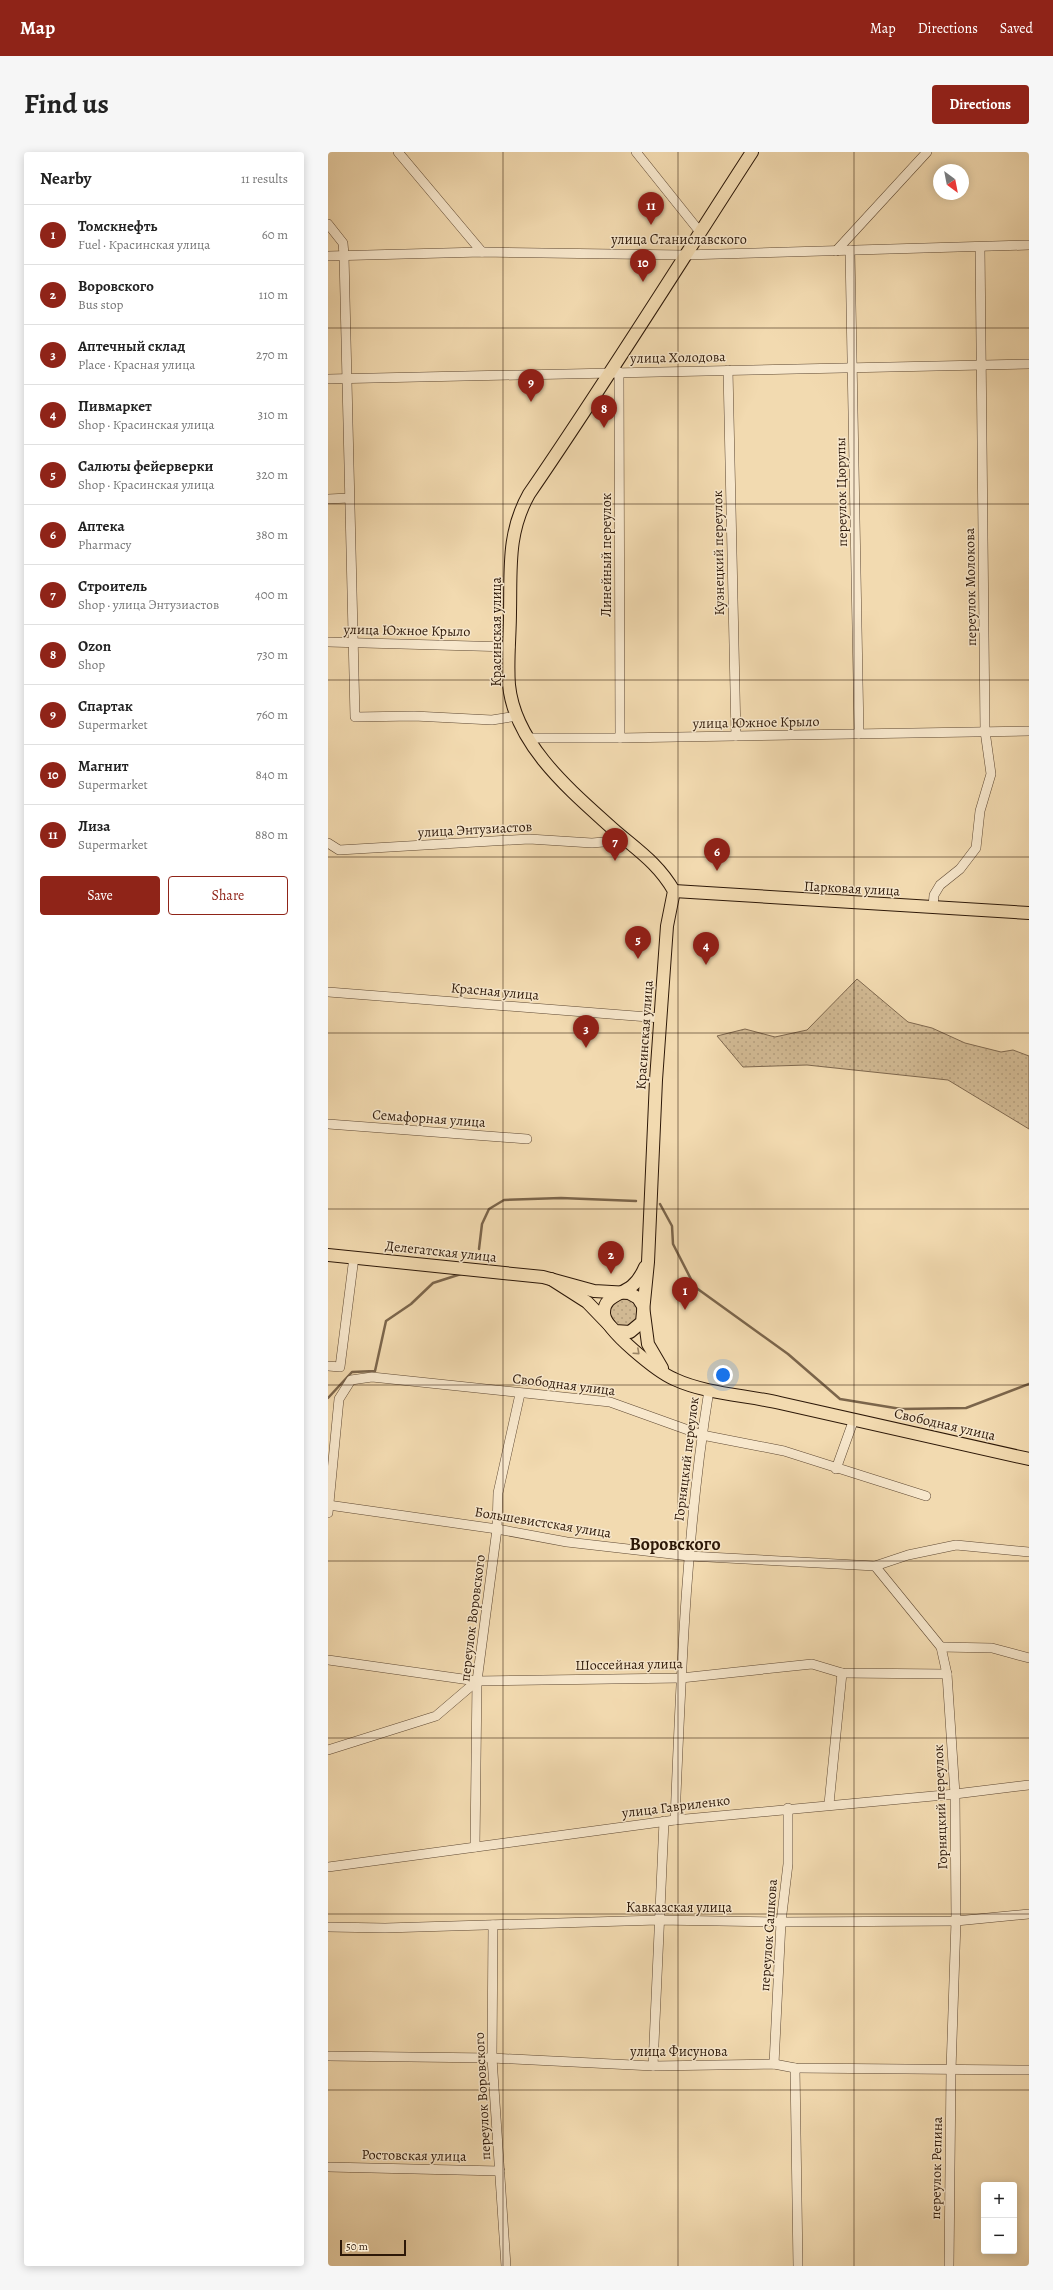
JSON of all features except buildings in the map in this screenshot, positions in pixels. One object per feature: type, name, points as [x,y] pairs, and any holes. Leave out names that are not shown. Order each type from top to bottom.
[{"type":"main road","name":"Красинская улица","points":[[675,1380],[664,1371],[651,1352],[646,1332],[644,1312],[648,1262],[660,1018],[667,926],[674,892],[665,876],[650,859],[626,840],[549,767],[528,738],[517,716],[509,685],[512,540],[520,511],[615,372],[684,255],[752,152]]},
{"type":"main road","name":"Парковая улица","points":[[674,892],[1029,913]]},
{"type":"main road","name":"Делегатская улица","points":[[328,1255],[551,1279],[594,1291],[618,1293]]},
{"type":"main road","points":[[618,1293],[629,1293],[638,1298],[644,1312],[642,1322],[630,1332],[620,1332],[608,1326],[604,1308],[609,1299],[618,1293],[627,1290],[638,1280],[648,1262]]},
{"type":"main road","name":"Делегатская улица","points":[[551,1279],[587,1302],[608,1326],[652,1365],[675,1380]]},
{"type":"main road","name":"Свободная улица","points":[[675,1380],[709,1390],[854,1419],[1029,1459]]},
{"type":"street","points":[[398,152],[482,252]]},
{"type":"street","points":[[636,152],[700,232]]},
{"type":"street","points":[[836,251],[927,152]]},
{"type":"street","points":[[328,224],[342,243],[344,255],[355,717],[414,716],[492,720],[517,716]]},
{"type":"street","name":"улица Станиславского","points":[[328,256],[482,252],[684,255],[1029,246]]},
{"type":"street","name":"переулок Молокова","points":[[933,907],[934,895],[940,886],[960,869],[976,848],[980,811],[991,774],[985,732],[980,247]]},
{"type":"street","name":"переулок Цюрупы","points":[[850,250],[859,734]]},
{"type":"street","name":"улица Холодова","points":[[328,379],[1029,364]]},
{"type":"street","name":"Кузнецкий переулок","points":[[728,370],[736,736]]},
{"type":"street","name":"Линейный переулок","points":[[615,372],[620,738]]},
{"type":"street","points":[[328,499],[349,498]]},
{"type":"street","name":"улица Южное Крыло","points":[[328,642],[510,647]]},
{"type":"street","name":"улица Южное Крыло","points":[[528,738],[620,738],[1029,731]]},
{"type":"street","name":"улица Энтузиастов","points":[[328,843],[340,850],[529,839],[592,843],[626,840]]},
{"type":"street","name":"Красная улица","points":[[328,992],[660,1018]]},
{"type":"street","name":"Семафорная улица","points":[[328,1124],[527,1139]]},
{"type":"street","points":[[328,1366],[340,1367],[354,1257]]},
{"type":"street","name":"Свободная улица","points":[[328,1508],[339,1399],[351,1380],[372,1377],[520,1394],[610,1402],[702,1435],[784,1451],[836,1469],[926,1496]]},
{"type":"street","name":"Горняцкий переулок","points":[[675,1820],[680,1678],[689,1556],[702,1435],[709,1390]]},
{"type":"street","name":"переулок Воровского","points":[[475,1847],[477,1681],[497,1529],[498,1493],[520,1394]]},
{"type":"street","points":[[836,1469],[854,1419]]},
{"type":"street","name":"Большевистская улица","points":[[328,1508],[497,1529],[567,1542],[689,1556],[875,1566]]},
{"type":"street","points":[[875,1566],[908,1555],[956,1546],[1029,1552]]},
{"type":"street","name":"Горняцкий переулок","points":[[875,1566],[941,1647],[947,1674],[955,1794],[956,1921],[951,2070]]},
{"type":"street","points":[[941,1647],[992,1648],[1029,1658]]},
{"type":"street","name":"Шоссейная улица","points":[[328,1660],[477,1681],[680,1678],[812,1664],[842,1673],[947,1674]]},
{"type":"street","points":[[829,1804],[842,1673]]},
{"type":"street","points":[[328,1750],[436,1716],[477,1681]]},
{"type":"street","name":"улица Гавриленко","points":[[328,1867],[664,1821],[829,1804],[955,1794],[1029,1785]]},
{"type":"street","name":"переулок Сашкова","points":[[774,2064],[781,1922],[788,1864],[788,1808]]},
{"type":"street","points":[[653,2066],[658,1920],[664,1821]]},
{"type":"street","name":"Кавказская улица","points":[[328,1927],[385,1928],[658,1920],[781,1922],[956,1921],[1029,1914]]},
{"type":"street","name":"переулок Воровского","points":[[493,1925],[492,2058],[506,2266]]},
{"type":"street","name":"улица Фисунова","points":[[328,2056],[492,2058],[653,2066],[774,2064],[795,2068],[1029,2070]]},
{"type":"street","points":[[795,2068],[798,2266]]},
{"type":"street","name":"переулок Репина","points":[[949,2266],[951,2070]]},
{"type":"street","name":"Ростовская улица","points":[[328,2167],[500,2172]]},
{"type":"shaded area","points":[[857,979],[908,1022],[932,1028],[965,1043],[1001,1052],[1013,1050],[1029,1056],[1029,1129],[948,1080],[807,1065],[743,1067],[717,1036],[745,1029],[775,1037],[807,1030]]},
{"type":"shaded area","points":[[624,1299],[634,1303],[638,1313],[634,1323],[624,1327],[614,1323],[610,1313],[614,1303]]},
{"type":"waterway","points":[[479,1249],[482,1224],[489,1209],[504,1200],[561,1198],[636,1201]]},
{"type":"waterway","points":[[660,1204],[672,1226],[673,1244],[695,1287],[788,1354],[840,1399],[901,1409],[966,1408],[1029,1384]]},
{"type":"waterway","points":[[328,1398],[352,1372],[375,1371],[386,1321],[411,1304],[433,1283],[461,1274]]},
{"type":"place","name":"Лиза","points":[[651,225]]},
{"type":"place","name":"Магнит","points":[[643,282]]},
{"type":"place","name":"Спартак","points":[[531,402]]},
{"type":"place","name":"Ozon","points":[[604,428]]},
{"type":"place","name":"Строитель","points":[[615,861]]},
{"type":"place","name":"Аптека","points":[[717,871]]},
{"type":"place","name":"Салюты фейерверки","points":[[638,959]]},
{"type":"place","name":"Пивмаркет","points":[[706,965]]},
{"type":"place","name":"Аптечный склад","points":[[586,1048]]},
{"type":"place","name":"Воровского","points":[[611,1274]]},
{"type":"place","name":"Томскнефть","points":[[685,1310]]},
{"type":"district","name":"Воровского","points":[[675,1544]]}]
